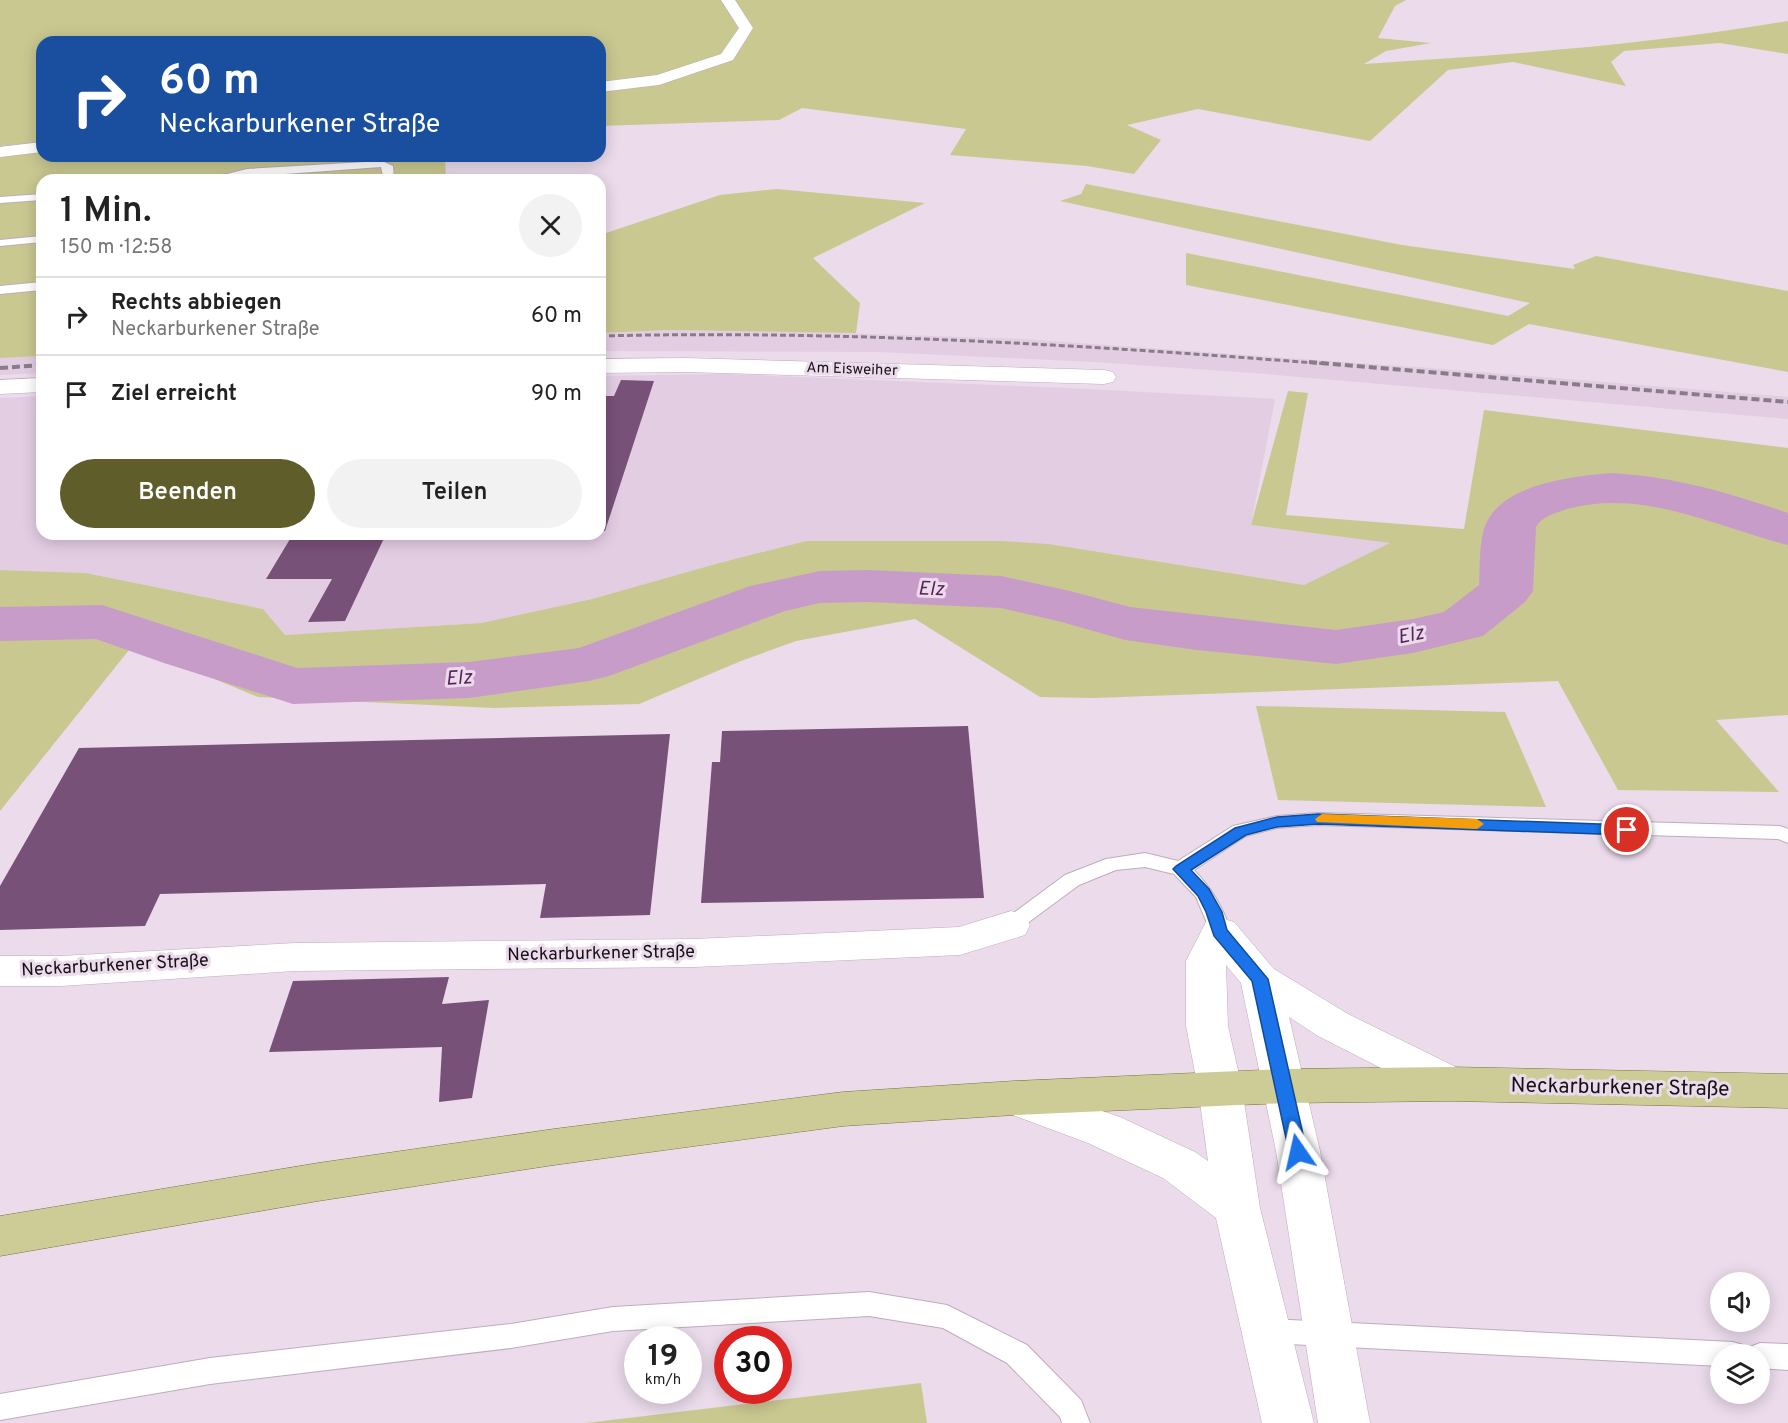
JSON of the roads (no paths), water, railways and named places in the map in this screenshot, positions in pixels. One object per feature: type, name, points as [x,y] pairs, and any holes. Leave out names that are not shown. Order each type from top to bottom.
[{"type":"main road","name":"Neckarburkener Straße","points":[[0,1236],[318,1182],[554,1147],[843,1109],[1014,1098],[1285,1086],[1451,1084],[1788,1091]]},
{"type":"street","points":[[606,86],[659,81],[728,57],[746,28],[728,0]]},
{"type":"street","points":[[0,152],[36,148]]},
{"type":"street","name":"Am Eisweiher","points":[[606,366],[685,365],[1104,376]]},
{"type":"street","points":[[0,387],[36,385]]},
{"type":"street","name":"Neckarburkener Straße","points":[[0,971],[61,971],[295,957],[718,952],[960,941],[1011,925]]},
{"type":"street","points":[[1220,932],[1206,961],[1207,1026],[1220,1088],[1237,1208],[1288,1423]]},
{"type":"street","name":"Neckarburkener Straße","points":[[1220,932],[1260,979],[1333,1025],[1451,1084]]},
{"type":"street","name":"Neckarburkener Straße","points":[[1260,979],[1285,1086],[1344,1423]]},
{"type":"street","name":"Neckarburkener Straße","points":[[1014,1098],[1104,1130],[1179,1165],[1237,1208]]},
{"type":"lane","points":[[237,174],[382,164],[388,166],[389,174]]},
{"type":"lane","points":[[0,200],[36,197]]},
{"type":"lane","points":[[0,243],[36,240]]},
{"type":"lane","points":[[0,290],[36,287]]},
{"type":"lane","points":[[1181,869],[1240,831],[1277,822],[1318,819],[1788,836]]},
{"type":"lane","name":"Neckarburkener Straße","points":[[1011,925],[1072,880],[1113,864],[1145,860],[1181,869],[1204,893],[1214,912],[1220,932]]},
{"type":"lane","points":[[0,1407],[210,1371],[512,1336],[613,1319],[869,1304],[947,1317],[1017,1354],[1071,1409],[1076,1423]]},
{"type":"lane","points":[[1267,1330],[1710,1353]]},
{"type":"lane","points":[[1770,1356],[1788,1357]]},
{"type":"waterway","name":"Elz","points":[[0,624],[102,622],[293,686],[469,680],[589,664],[769,598],[820,587],[868,586],[1001,592],[1070,607],[1125,623],[1336,647],[1413,636],[1463,624],[1506,591],[1508,540],[1513,521],[1526,508],[1549,499],[1580,491],[1610,488],[1640,489],[1700,501],[1788,530]]},
{"type":"railway","points":[[606,336],[873,337],[1055,345],[1328,364]]},
{"type":"railway","points":[[1309,362],[1788,402]]},
{"type":"railway","points":[[0,368],[36,365]]}]
